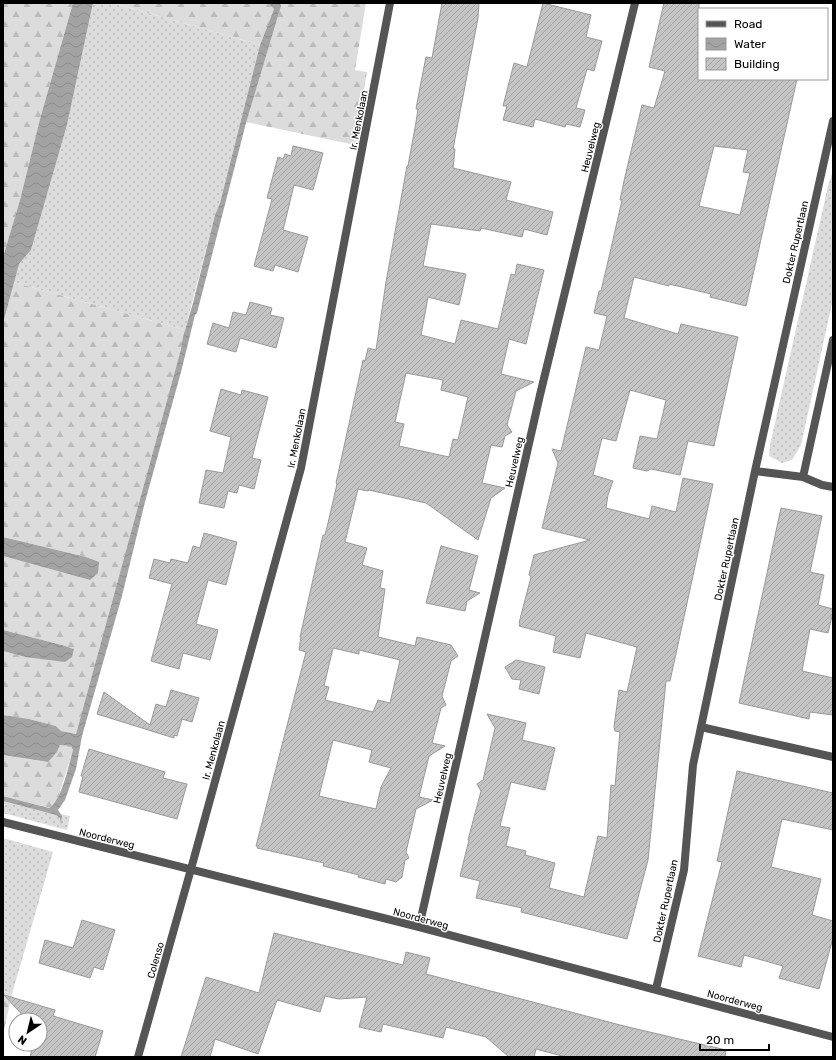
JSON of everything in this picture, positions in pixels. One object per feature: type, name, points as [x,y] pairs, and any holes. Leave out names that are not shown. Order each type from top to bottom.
[{"type":"street","name":"Ir. Menkolaan","points":[[191,869],[301,468],[390,3]]},
{"type":"street","name":"Heuvelweg","points":[[419,927],[540,395],[635,3]]},
{"type":"street","name":"Dokter Rupertlaan","points":[[656,989],[684,870],[693,765],[754,471],[833,121]]},
{"type":"street","points":[[803,477],[833,340]]},
{"type":"street","points":[[754,471],[803,477],[822,485],[833,487]]},
{"type":"street","points":[[701,727],[833,757]]},
{"type":"street","name":"Noorderweg","points":[[3,822],[419,927],[833,1037]]},
{"type":"street","name":"Colenso","points":[[138,1057],[191,869]]},
{"type":"green space","points":[[3,3],[73,3],[40,119],[20,200],[3,257]]},
{"type":"green space","points":[[93,3],[113,3],[260,45],[220,203],[215,215],[185,330],[13,282],[19,264],[31,250],[67,125]]},
{"type":"green space","points":[[113,3],[268,3],[274,9],[260,45]]},
{"type":"green space","points":[[280,3],[366,3],[355,70],[367,72],[355,145],[246,122],[279,13]]},
{"type":"green space","points":[[833,170],[833,299],[801,445],[792,460],[782,463],[769,456],[770,445],[828,186]]},
{"type":"green space","points":[[13,282],[185,330],[76,734],[61,731],[56,726],[29,719],[3,715],[3,651],[25,657],[74,649],[3,630],[3,556],[90,580],[99,563],[86,557],[3,537],[3,323]]},
{"type":"green space","points":[[60,745],[71,746],[73,750],[57,801],[53,806],[50,808],[3,796],[3,755],[47,762],[57,752]]},
{"type":"green space","points":[[3,801],[56,815],[60,818],[62,816],[60,814],[70,816],[67,830],[3,813]]},
{"type":"green space","points":[[3,838],[53,852],[12,994],[3,991]]},
{"type":"green space","points":[[3,991],[12,994],[3,1035]]},
{"type":"water","points":[[73,3],[93,3],[67,125],[31,250],[19,264],[3,323],[3,257],[20,200],[40,119]]},
{"type":"water","points":[[268,3],[280,3],[281,6],[246,123],[197,313],[195,315],[145,502],[122,596],[82,736],[76,769],[65,800],[58,810],[62,816],[61,825],[60,818],[56,815],[3,801],[3,796],[49,808],[58,798],[61,790],[73,750],[71,746],[60,745],[57,752],[48,762],[3,755],[3,715],[29,719],[56,726],[61,731],[76,734],[181,349],[215,215],[220,203],[260,45],[274,9]]},
{"type":"water","points":[[3,537],[86,557],[99,562],[98,573],[90,580],[3,556]]},
{"type":"water","points":[[3,630],[74,649],[72,657],[65,662],[25,657],[3,651]]},
{"type":"building","points":[[442,3],[479,3],[478,18],[453,149],[455,149],[453,168],[511,182],[506,200],[553,212],[547,235],[524,229],[522,237],[481,228],[480,231],[431,224],[423,266],[466,274],[459,305],[428,297],[421,335],[455,344],[461,320],[498,329],[511,274],[515,275],[517,264],[544,270],[526,344],[509,339],[501,374],[534,382],[516,391],[507,425],[512,432],[505,436],[502,447],[491,445],[482,483],[505,488],[491,498],[478,540],[426,503],[369,490],[358,489],[345,542],[367,548],[362,565],[383,571],[380,588],[385,589],[378,637],[415,646],[417,637],[451,645],[458,656],[451,661],[442,696],[446,705],[441,708],[432,743],[445,746],[429,756],[419,797],[433,800],[416,809],[406,852],[409,858],[405,860],[402,877],[396,882],[386,879],[385,884],[358,877],[359,875],[323,866],[324,863],[257,848],[258,846],[256,846],[306,652],[299,650],[300,637],[323,535],[325,535],[337,484],[363,360],[365,361],[368,348],[376,350],[386,282],[416,122],[418,109],[416,109],[420,87],[426,57],[432,58]],"holes":[[[406,373],[443,380],[441,390],[468,397],[458,440],[453,439],[449,457],[399,446],[404,424],[395,422]],[[333,648],[359,654],[359,650],[400,660],[390,703],[378,700],[373,712],[325,700],[329,687],[324,686]],[[333,740],[372,750],[369,762],[391,768],[381,787],[376,809],[319,796]]]},
{"type":"building","points":[[543,3],[591,15],[586,37],[602,41],[594,71],[587,69],[576,108],[585,110],[580,127],[566,124],[565,127],[535,119],[533,127],[503,120],[507,106],[503,106],[514,63],[527,67]]},
{"type":"building","points":[[664,3],[699,3],[698,80],[797,80],[746,306],[710,297],[711,294],[669,284],[669,286],[634,277],[624,318],[678,334],[681,324],[738,337],[714,446],[688,441],[680,475],[651,469],[647,471],[633,468],[640,436],[657,439],[666,400],[630,390],[616,441],[602,438],[593,475],[613,481],[608,495],[606,508],[649,519],[652,506],[676,512],[683,478],[713,484],[670,681],[666,681],[648,860],[627,939],[521,912],[522,908],[476,898],[480,881],[460,876],[481,791],[477,784],[483,780],[495,728],[487,714],[526,723],[522,740],[555,748],[545,790],[511,782],[500,826],[510,828],[506,846],[526,851],[525,855],[555,863],[549,888],[584,897],[598,836],[607,838],[611,785],[615,786],[620,732],[615,731],[614,727],[619,690],[627,692],[637,647],[586,633],[580,658],[553,652],[556,636],[519,626],[519,623],[531,577],[529,575],[534,555],[590,540],[542,528],[558,463],[552,449],[561,451],[586,347],[599,350],[607,316],[594,313],[599,291],[601,291],[622,200],[620,200],[624,181],[642,105],[654,108],[665,71],[649,67]],"holes":[[[714,146],[748,150],[743,172],[750,173],[740,215],[699,206]]]},
{"type":"building","points":[[293,146],[323,153],[313,190],[294,185],[283,230],[308,237],[298,272],[275,265],[273,271],[254,266],[272,199],[267,198],[278,157],[283,159],[285,154],[291,156]]},
{"type":"building","points":[[250,302],[272,308],[270,315],[284,318],[276,348],[240,338],[236,352],[207,344],[213,323],[229,328],[233,312],[246,315]]},
{"type":"building","points":[[221,389],[241,395],[242,390],[268,397],[252,458],[261,460],[254,489],[239,485],[237,493],[228,491],[224,508],[199,503],[206,470],[223,473],[231,437],[210,431]]},
{"type":"building","points":[[781,508],[822,516],[810,572],[824,575],[818,605],[833,609],[833,612],[828,633],[810,629],[802,671],[833,678],[833,715],[810,712],[809,719],[739,703]]},
{"type":"building","points":[[204,533],[237,542],[226,585],[208,580],[196,624],[218,630],[210,660],[183,653],[179,669],[151,661],[172,584],[149,578],[154,559],[170,563],[171,559],[188,563],[193,546],[200,548]]},
{"type":"building","points":[[441,546],[478,556],[469,590],[480,593],[467,601],[465,611],[426,603]]},
{"type":"building","points":[[516,660],[545,667],[539,694],[519,689],[521,680],[512,679],[505,667]]},
{"type":"building","points":[[171,690],[199,698],[192,722],[182,719],[177,736],[174,735],[174,738],[97,714],[104,692],[150,725],[156,704],[166,707]]},
{"type":"building","points":[[89,749],[165,772],[163,778],[187,784],[177,819],[79,792],[83,776],[81,776]]},
{"type":"building","points":[[737,771],[833,793],[833,830],[782,819],[771,867],[821,879],[812,915],[833,921],[833,938],[819,989],[779,978],[783,966],[744,955],[741,967],[698,956],[722,862],[717,861]]},
{"type":"building","points":[[82,920],[115,930],[103,970],[94,967],[90,978],[39,963],[45,940],[73,948]]},
{"type":"building","points":[[274,933],[403,965],[406,952],[430,958],[426,974],[624,1026],[726,1050],[725,1057],[566,1057],[536,1049],[534,1057],[509,1057],[486,1037],[446,1027],[443,1038],[383,1024],[381,1032],[359,1027],[367,997],[339,999],[325,996],[320,1012],[277,1000],[258,1054],[215,1039],[210,1057],[181,1057],[206,977],[259,993]]},
{"type":"building","points":[[4,995],[55,1010],[53,1016],[103,1031],[95,1057],[30,1057],[31,1052],[48,1052],[48,1012],[20,1012]]}]
